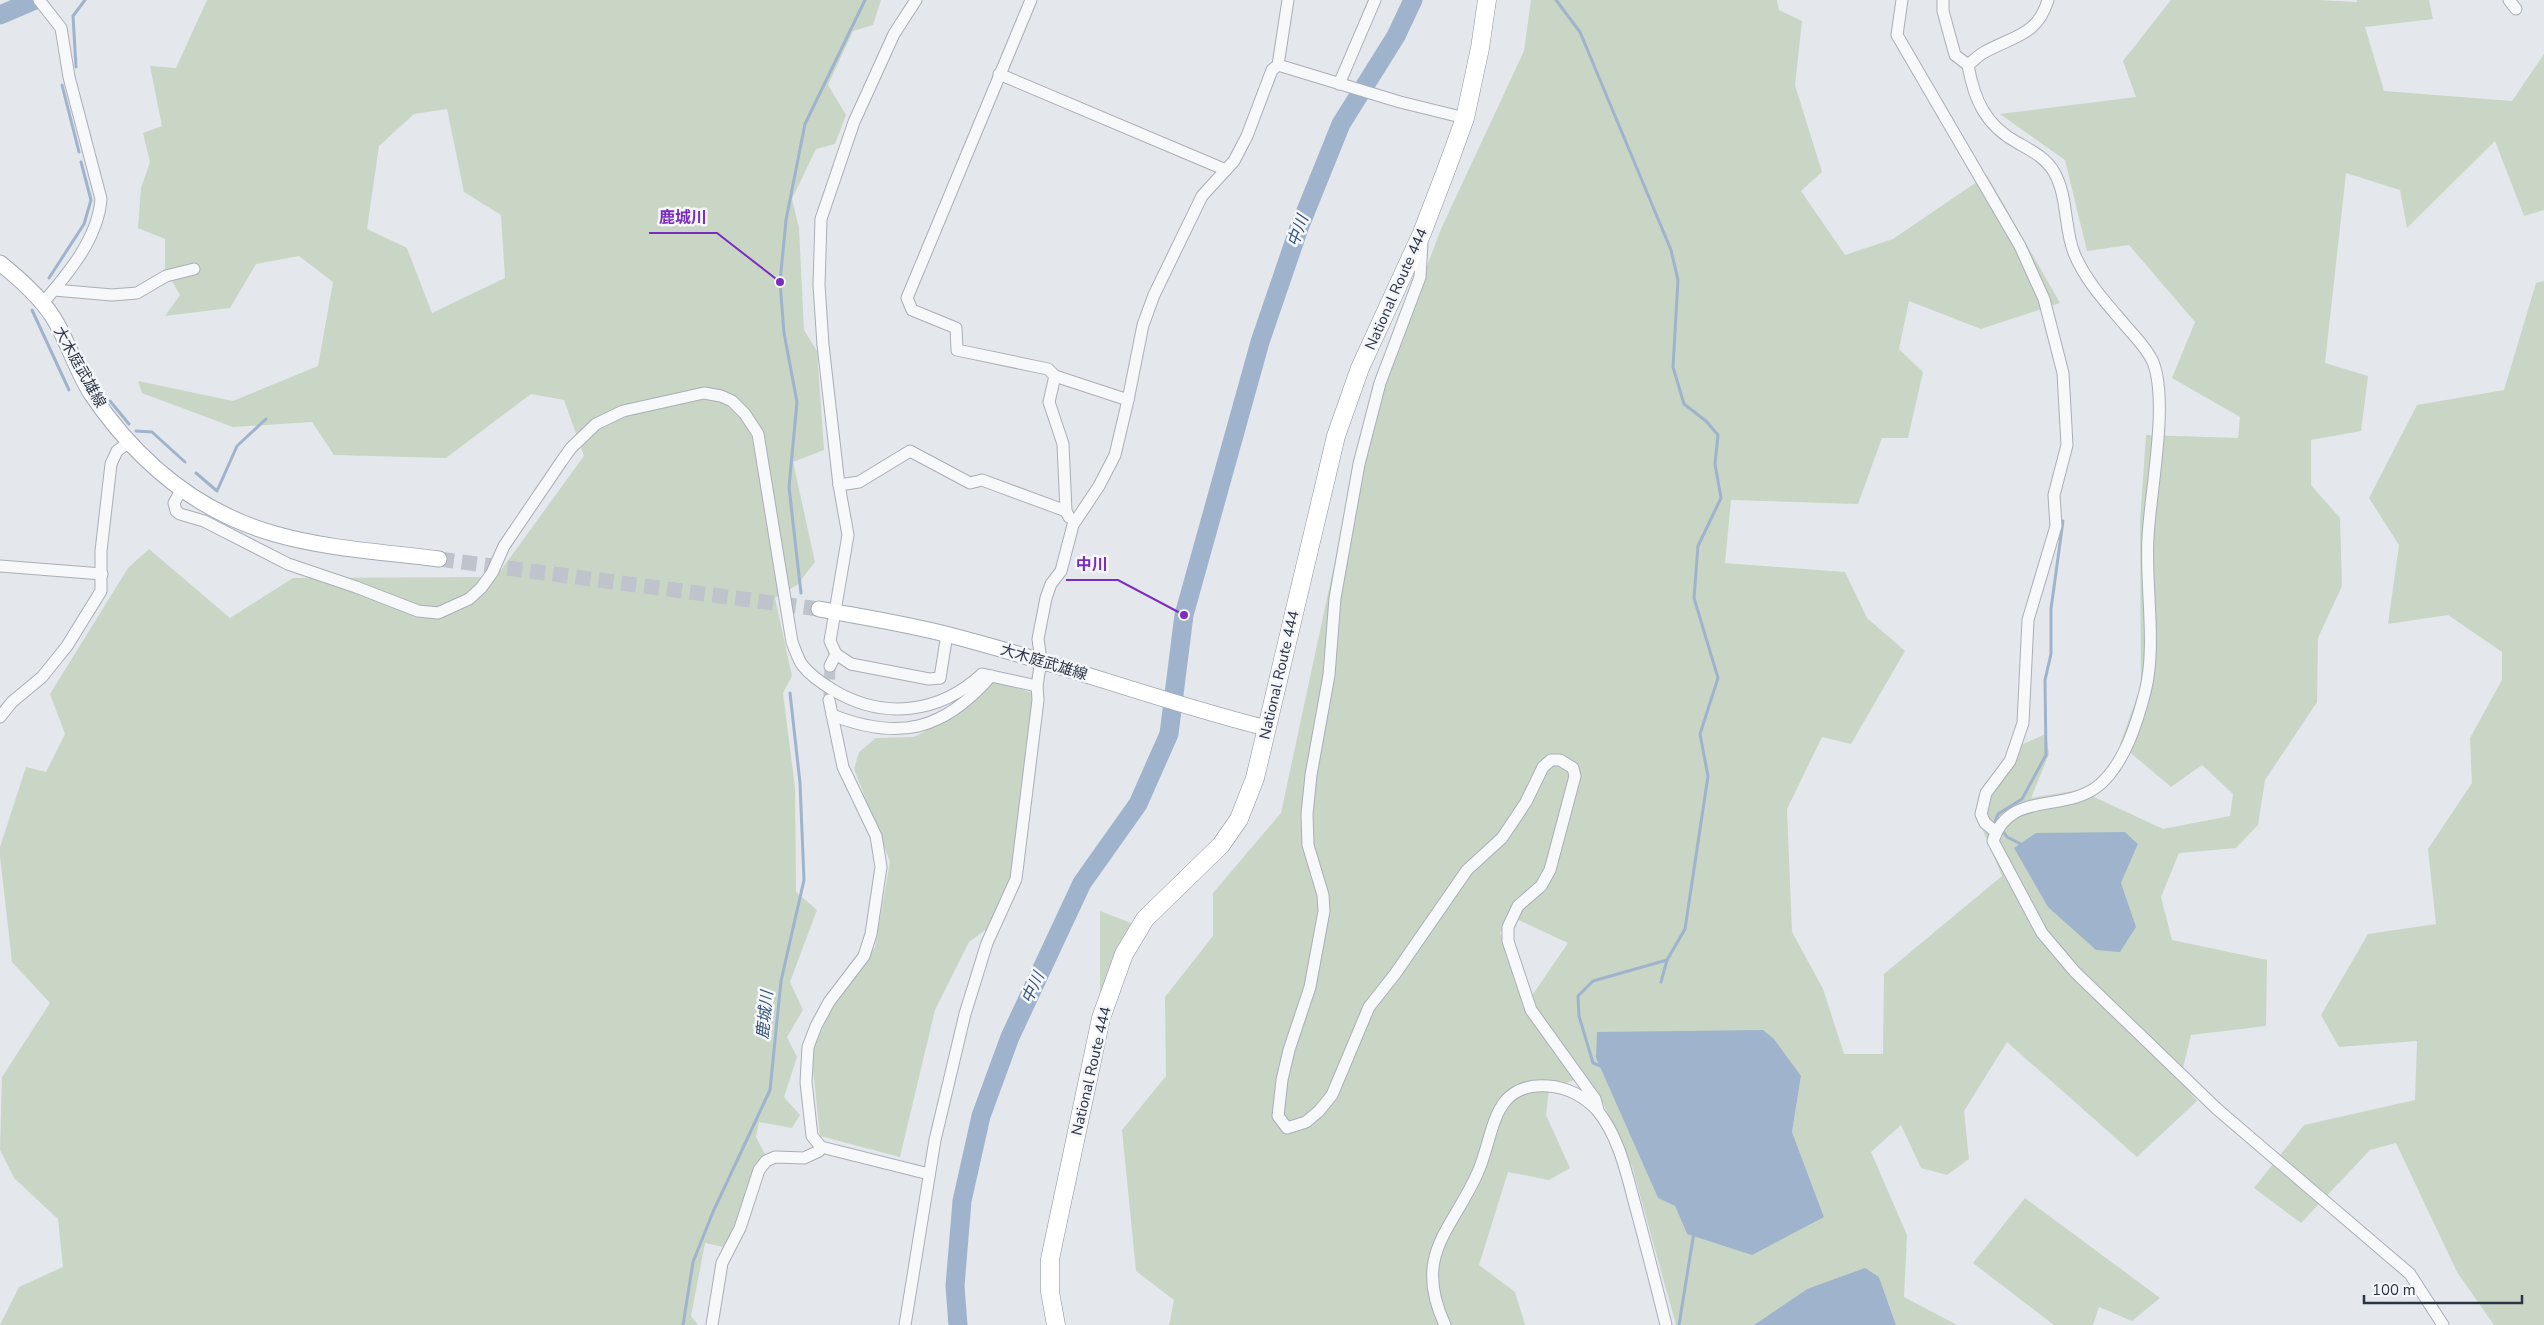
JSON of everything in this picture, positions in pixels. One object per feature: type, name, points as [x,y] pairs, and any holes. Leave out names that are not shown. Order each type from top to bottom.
[{"type":"highway","name":"National Route 444","points":[[1056,1325],[1050,1292],[1050,1259],[1101,1018],[1124,954],[1145,919],[1221,845],[1239,819],[1254,778],[1336,436],[1360,368],[1422,233],[1465,118],[1480,48],[1487,0]]},
{"type":"main road","name":"大木庭武雄線","points":[[0,263],[42,304],[56,322],[91,393],[128,443],[181,490],[222,514],[275,534],[366,550],[439,559]]},
{"type":"main road","name":"大木庭武雄線","points":[[826,611],[947,634],[1041,660],[1222,717],[1266,728]]},
{"type":"street","points":[[39,0],[61,28],[69,77],[101,199],[100,214],[86,245],[42,304]]},
{"type":"street","points":[[916,0],[894,34],[854,122],[821,219],[819,285],[823,345],[839,485],[848,535],[826,611],[830,641],[836,654],[850,664],[928,680],[940,678]]},
{"type":"street","points":[[1031,0],[907,298],[912,310],[956,328],[957,350],[1048,368],[1055,376],[1128,400]]},
{"type":"street","points":[[905,1325],[935,1140],[965,1014],[987,944],[1016,879],[1038,700],[1037,686],[1041,660],[1038,638],[1046,598],[1051,584],[1060,571],[1073,525],[1099,486],[1115,455],[1143,325],[1154,295],[1202,196],[1234,161],[1247,136],[1272,70],[1278,65],[1288,0]]},
{"type":"street","points":[[1338,84],[1375,0]]},
{"type":"street","points":[[1902,0],[1897,35],[2020,246],[2044,299],[2063,373],[2067,445],[2054,495],[2056,526],[2028,620],[2023,723],[2010,761],[1986,793],[1981,814],[1984,823],[1998,827]]},
{"type":"street","points":[[1943,0],[1955,55],[1968,65],[1971,84],[1980,109],[1993,126],[2044,159],[2055,172],[2060,186],[2073,251],[2083,272],[2145,348],[2157,374],[2159,389],[2158,433],[2148,538],[2150,656],[2146,691],[2127,744],[2110,775],[2096,788],[2081,796],[2030,806],[2009,815],[1998,827],[1993,841],[1997,853],[2016,883],[2042,933],[2075,972],[2217,1109],[2410,1274],[2443,1325]]},
{"type":"street","points":[[1968,65],[1983,53],[2019,38],[2035,25],[2048,0]]},
{"type":"street","points":[[1278,65],[1400,102],[1465,118]]},
{"type":"street","points":[[999,74],[1226,170]]},
{"type":"street","points":[[1422,233],[1420,277],[1380,383],[1359,464],[1335,598],[1329,675],[1311,775],[1307,814],[1308,845],[1323,895],[1324,911],[1310,987],[1288,1050],[1278,1116],[1287,1128],[1298,1126],[1319,1111],[1332,1095],[1369,1007],[1395,974],[1467,870],[1502,838],[1526,802],[1543,767],[1550,760],[1560,760],[1573,768],[1575,776],[1550,870],[1541,886],[1518,906],[1508,927],[1508,941],[1531,1010],[1595,1099],[1598,1110],[1612,1132],[1626,1174],[1666,1325]]},
{"type":"street","points":[[54,290],[112,295],[137,293],[166,276],[194,269]]},
{"type":"street","points":[[1055,376],[1049,402],[1063,444],[1066,511],[1073,525]]},
{"type":"street","points":[[181,490],[174,503],[176,510],[180,514],[204,521],[288,564],[356,587],[418,612],[438,613],[468,599],[481,588],[492,573],[504,546],[561,462],[571,448],[596,424],[624,411],[704,393],[721,396],[732,401],[745,414],[758,434],[792,642],[803,666],[821,682],[863,705],[886,708],[911,708],[934,704],[955,693],[982,674],[1037,686]]},
{"type":"street","points":[[0,717],[12,702],[42,676],[67,646],[101,591],[101,551],[111,464],[117,451],[128,443]]},
{"type":"street","points":[[839,485],[859,482],[910,451],[970,483],[982,480],[1066,511]]},
{"type":"street","points":[[0,566],[102,574]]},
{"type":"street","points":[[940,678],[947,634]]},
{"type":"street","points":[[830,666],[836,654]]},
{"type":"street","points":[[832,714],[878,729],[904,729],[930,722],[955,708],[978,691],[992,676]]},
{"type":"street","points":[[940,678],[955,693]]},
{"type":"street","points":[[829,700],[843,767],[876,836],[881,867],[871,934],[864,956],[829,1002],[816,1026],[808,1047],[806,1082],[812,1136],[821,1147],[929,1174]]},
{"type":"street","points":[[1445,1325],[1433,1290],[1432,1268],[1440,1237],[1478,1172],[1495,1118],[1507,1099],[1519,1089],[1534,1085],[1558,1086],[1582,1097],[1598,1110]]},
{"type":"street","points":[[712,1325],[722,1263],[740,1228],[759,1170],[766,1161],[775,1156],[804,1158],[819,1151],[821,1147]]},
{"type":"green space","points":[[207,0],[881,0],[873,25],[853,31],[828,85],[846,115],[835,144],[816,149],[792,199],[799,228],[804,330],[817,351],[824,450],[793,462],[815,562],[797,585],[775,598],[792,676],[783,693],[795,788],[796,892],[817,910],[790,982],[803,1010],[787,1037],[797,1057],[784,1097],[800,1115],[792,1128],[759,1122],[756,1137],[766,1156],[728,1248],[705,1243],[691,1316],[698,1325],[0,1325],[19,1287],[63,1267],[58,1219],[14,1178],[0,1150],[2,1077],[50,1003],[12,962],[0,847],[26,767],[46,772],[65,734],[50,694],[128,568],[149,549],[230,618],[293,578],[496,577],[584,456],[564,400],[531,394],[446,458],[334,455],[312,422],[233,427],[142,393],[138,381],[233,401],[318,366],[333,282],[299,256],[256,264],[230,308],[165,316],[180,295],[165,269],[165,239],[138,228],[141,188],[150,162],[143,133],[162,126],[150,66],[176,68]],"holes":[[[447,109],[464,192],[501,215],[505,278],[432,313],[407,248],[367,229],[379,146],[414,114]]]},
{"type":"green space","points":[[1531,0],[1777,0],[1779,10],[1802,21],[1795,85],[1822,172],[1801,191],[1845,255],[1893,239],[1987,175],[2060,303],[1981,329],[1909,301],[1899,349],[1923,372],[1908,438],[1882,438],[1858,504],[1731,500],[1725,563],[1845,572],[1867,618],[1905,651],[1851,744],[1822,737],[1787,809],[1792,932],[1823,989],[1844,1054],[1883,1054],[1884,974],[2002,876],[1979,821],[1982,796],[2016,747],[2046,734],[2049,754],[2031,798],[2079,790],[2163,829],[2230,816],[2233,794],[2202,765],[2171,787],[2120,744],[2141,686],[2140,522],[2146,435],[2238,438],[2240,417],[2172,378],[2195,322],[2129,245],[2087,251],[2065,160],[2000,114],[2136,97],[2123,61],[2171,0],[2317,0],[2357,2],[2357,0],[2429,0],[2433,19],[2365,27],[2384,91],[2512,101],[2544,54],[2544,210],[2524,216],[2495,141],[2407,228],[2400,190],[2346,173],[2325,363],[2368,376],[2361,431],[2311,440],[2311,485],[2340,518],[2342,586],[2318,638],[2317,702],[2265,780],[2258,825],[2236,848],[2179,853],[2161,897],[2172,940],[2267,960],[2266,1026],[2191,1035],[2180,1080],[2197,1101],[2137,1157],[2007,1042],[1964,1111],[1969,1159],[1947,1175],[1921,1168],[1901,1125],[1871,1152],[1907,1235],[1904,1297],[1957,1325],[1896,1325],[1879,1277],[1807,1289],[1754,1325],[1676,1325],[1632,1166],[1603,1103],[1580,1078],[1549,1089],[1546,1115],[1570,1168],[1549,1180],[1508,1172],[1479,1265],[1515,1292],[1525,1325],[1169,1325],[1174,1300],[1136,1271],[1122,1130],[1166,1076],[1165,997],[1213,936],[1213,893],[1281,813],[1360,444],[1441,229],[1524,51]],"holes":[[[2125,832],[2138,844],[2121,883]],[[1512,917],[1568,943],[1531,997],[1500,933]],[[1596,1058],[1801,1076],[1792,1132],[1824,1217],[1687,1234],[1675,1206],[1658,1198]]]},
{"type":"green space","points":[[2544,281],[2544,1325],[2494,1325],[2457,1272],[2396,1143],[2370,1150],[2301,1223],[2254,1188],[2304,1125],[2415,1100],[2417,1041],[2339,1047],[2321,1015],[2368,934],[2436,924],[2428,849],[2472,783],[2470,738],[2502,680],[2502,652],[2448,615],[2388,624],[2399,545],[2369,498],[2417,405],[2504,390],[2536,283]]},
{"type":"green space","points":[[994,681],[1033,693],[1010,882],[988,928],[969,942],[935,1010],[900,1157],[820,1136],[811,1051],[832,1009],[875,947],[890,862],[854,769],[859,752],[876,738],[914,737],[959,713]]},
{"type":"green space","points":[[1100,911],[1131,923],[1100,995]]},
{"type":"green space","points":[[2025,1198],[2160,1298],[2132,1321],[2099,1307],[2093,1325],[2054,1325],[1973,1263]]},
{"type":"water","points":[[2125,832],[2138,844],[2121,883],[2136,927],[2120,952],[2096,950],[2048,907],[2014,848],[2036,833]]},
{"type":"water","points":[[1763,1030],[1774,1039],[1801,1076],[1792,1132],[1824,1217],[1752,1255],[1687,1234],[1675,1206],[1658,1198],[1596,1058],[1597,1032]]},
{"type":"water","points":[[1865,1268],[1879,1277],[1896,1325],[1754,1325],[1807,1289]]},
{"type":"waterway","points":[[0,15],[35,0]]},
{"type":"waterway","points":[[76,67],[73,16],[85,0]]},
{"type":"waterway","name":"鹿城川","points":[[801,593],[789,487],[797,402],[784,333],[780,282],[786,220],[805,124],[865,0]]},
{"type":"waterway","name":"中川","points":[[958,1325],[955,1286],[962,1201],[981,1116],[1010,1037],[1082,883],[1138,804],[1169,734],[1184,615],[1260,342],[1299,228],[1341,124],[1396,36],[1413,0]]},
{"type":"waterway","points":[[1556,0],[1580,32],[1671,250],[1678,280],[1673,367],[1684,404],[1706,421],[1718,435],[1715,464],[1721,498],[1698,546],[1694,598],[1718,678],[1700,734],[1708,776],[1685,929],[1667,960],[1661,982]]},
{"type":"waterway","points":[[62,85],[79,152]]},
{"type":"waterway","points":[[49,278],[84,224],[91,200],[81,162]]},
{"type":"waterway","points":[[32,310],[69,390]]},
{"type":"waterway","points":[[110,401],[129,424]]},
{"type":"waterway","points":[[196,473],[217,491],[237,446],[266,419]]},
{"type":"waterway","points":[[136,431],[152,432],[185,462]]},
{"type":"waterway","points":[[1998,825],[1995,822],[1998,814],[2022,799],[2046,755],[2045,680],[2051,654],[2051,609],[2063,521]]},
{"type":"waterway","name":"鹿城川","points":[[683,1325],[693,1262],[713,1212],[770,1090],[781,981],[804,880],[800,783],[790,693]]},
{"type":"waterway","points":[[2002,830],[2007,837],[2023,845]]},
{"type":"waterway","points":[[1601,1066],[1593,1063],[1579,1016],[1578,996],[1593,981],[1667,960]]},
{"type":"waterway","points":[[1679,1325],[1694,1232]]},
{"type":"tunnel","points":[[439,559],[819,609]]},
{"type":"tunnel","points":[[829,696],[830,666]]},
{"type":"place","name":"鹿城川","points":[[780,282]]},
{"type":"place","name":"中川","points":[[1184,615]]}]
